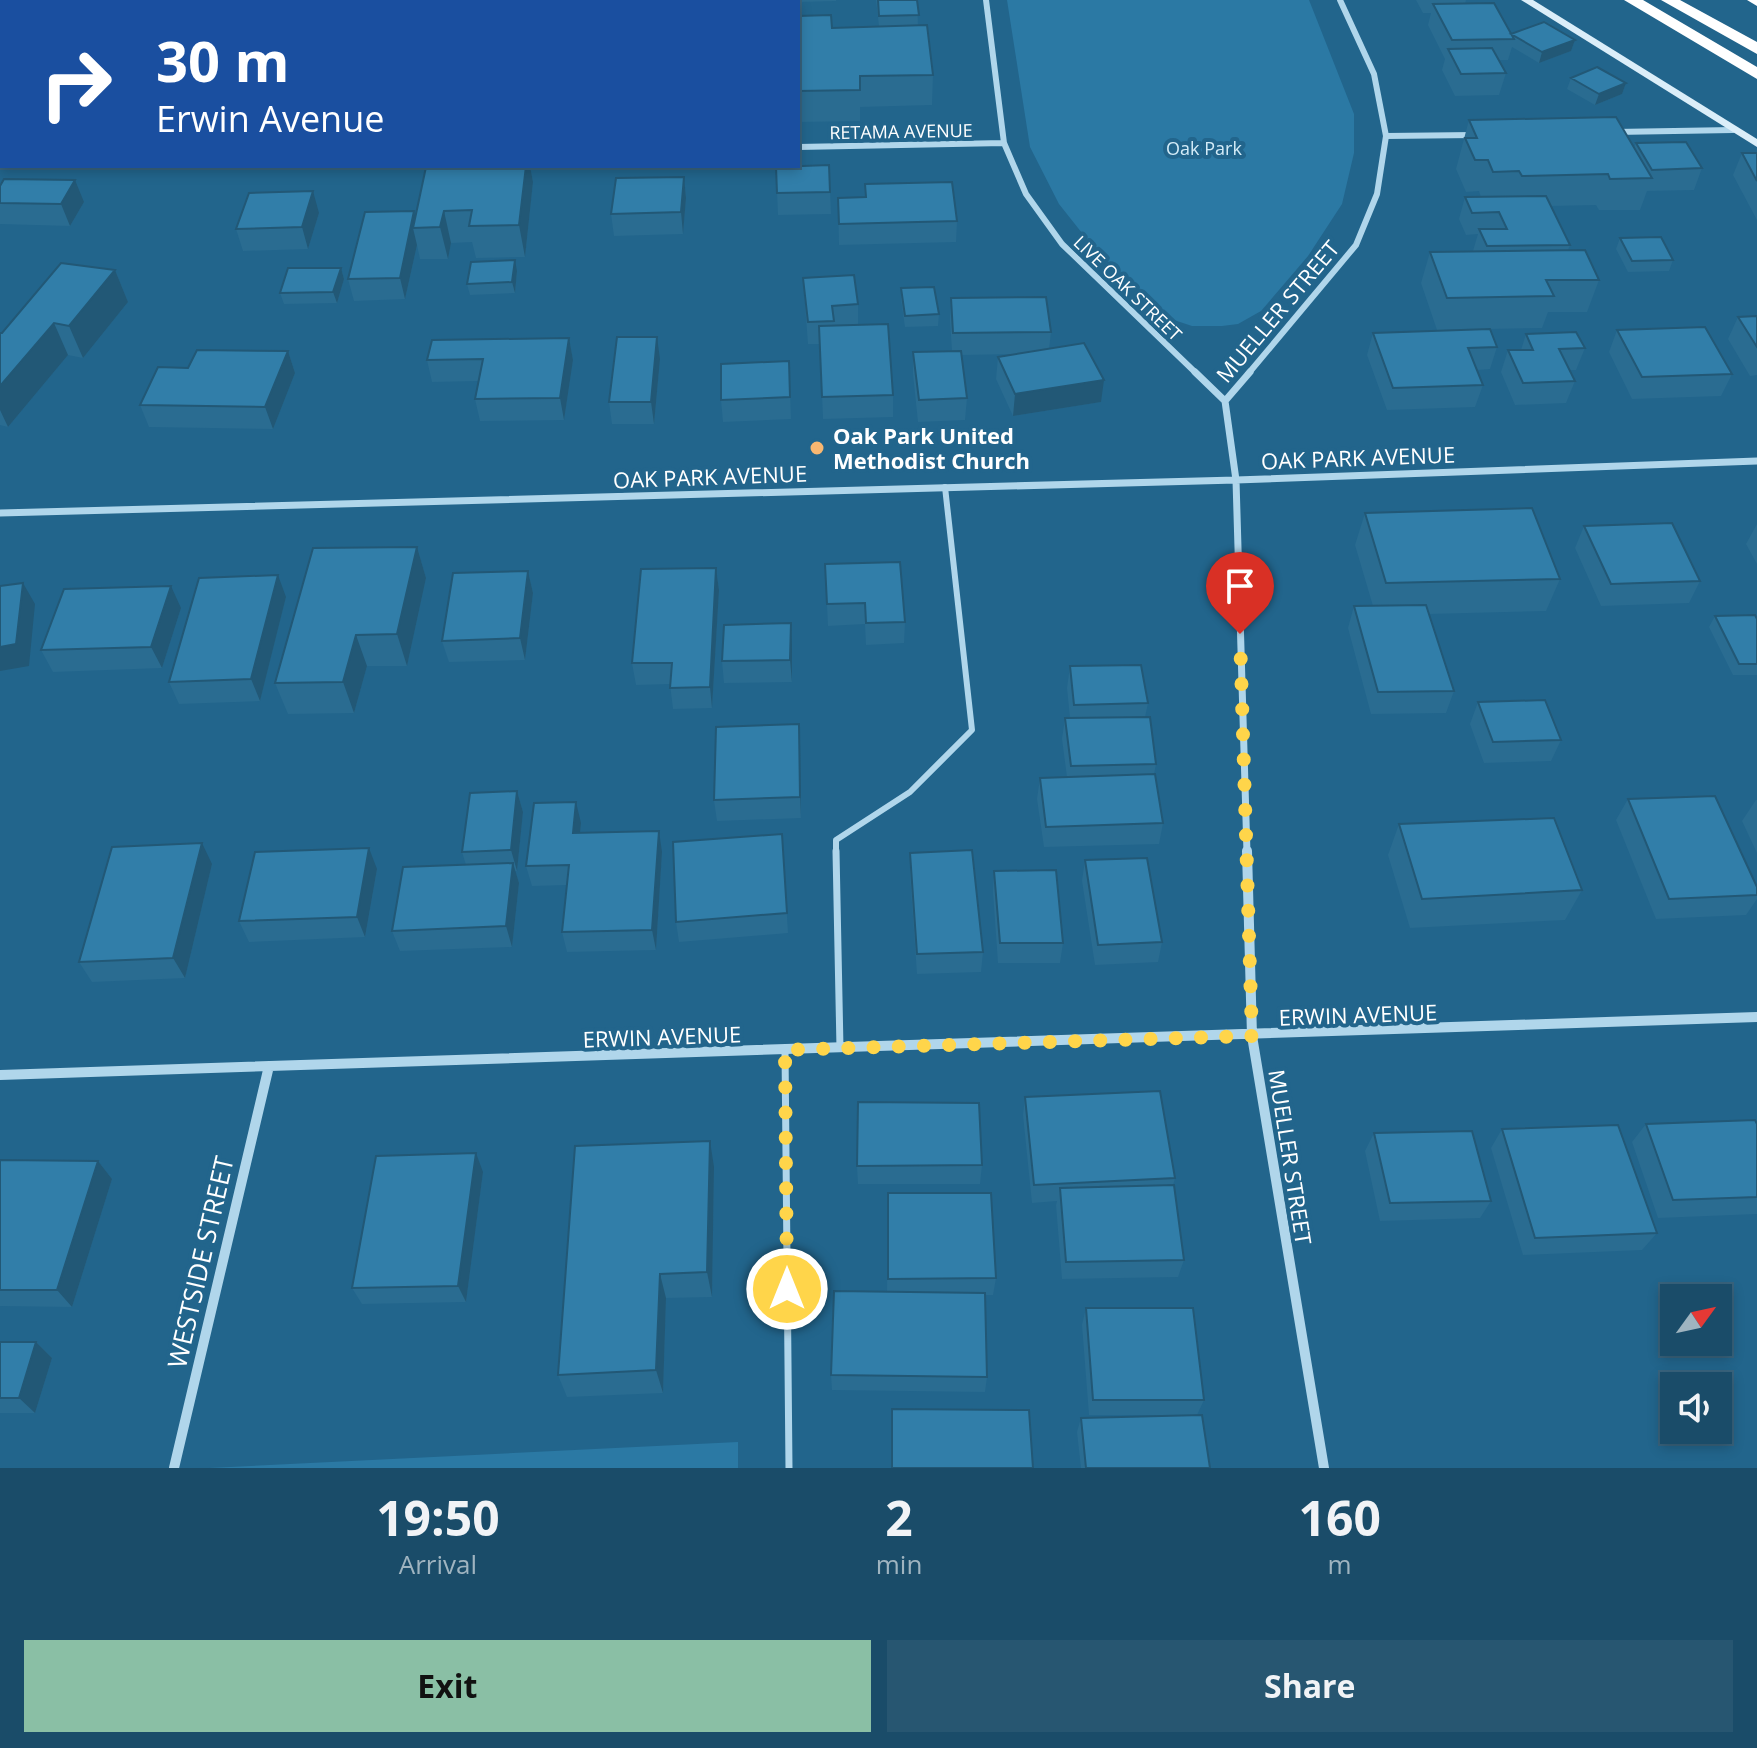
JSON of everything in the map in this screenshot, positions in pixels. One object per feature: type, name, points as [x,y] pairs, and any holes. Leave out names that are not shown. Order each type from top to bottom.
[{"type":"highway","points":[[1632,0],[1757,74]]},
{"type":"highway","points":[[1669,0],[1757,49]]},
{"type":"main road","points":[[1526,0],[1757,144]]},
{"type":"street","name":"LIVE OAK STREET","points":[[986,0],[1004,143],[1026,194],[1062,244],[1225,401]]},
{"type":"street","name":"MUELLER STREET","points":[[1324,1468],[1252,1036],[1236,480],[1225,401],[1356,245],[1377,194],[1386,136],[1374,74],[1340,0]]},
{"type":"street","points":[[1607,132],[1733,130]]},
{"type":"street","points":[[1386,136],[1481,135]]},
{"type":"street","name":"RETAMA AVENUE","points":[[800,147],[1004,143]]},
{"type":"street","name":"OAK PARK AVENUE","points":[[0,513],[1236,480],[1757,461]]},
{"type":"street","name":"ERWIN AVENUE","points":[[0,1075],[1757,1017]]},
{"type":"street","name":"WESTSIDE STREET","points":[[174,1468],[269,1066]]},
{"type":"lane","points":[[840,1048],[836,840],[909,796],[946,762],[972,730],[945,487]]},
{"type":"lane","points":[[785,1050],[789,1468]]},
{"type":"green space","name":"Oak Park","points":[[1007,0],[1309,0],[1354,114],[1354,153],[1342,204],[1308,256],[1261,311],[1238,324],[1192,326],[1165,317],[1105,262],[1059,204],[1030,147]]},
{"type":"green space","points":[[738,1442],[738,1468],[209,1468]]},
{"type":"building","points":[[878,0],[917,0],[919,15],[879,16]]},
{"type":"building","points":[[1494,3],[1514,39],[1452,40],[1433,4]]},
{"type":"building","points":[[831,15],[832,28],[927,25],[933,75],[860,76],[860,90],[800,91],[800,16]]},
{"type":"building","points":[[1544,22],[1575,40],[1542,52],[1511,34]]},
{"type":"building","points":[[1492,48],[1506,73],[1461,74],[1448,49]]},
{"type":"building","points":[[1597,67],[1626,83],[1599,94],[1571,78]]},
{"type":"building","points":[[1616,117],[1652,178],[1610,179],[1608,174],[1522,176],[1519,171],[1493,172],[1488,160],[1475,160],[1465,138],[1477,138],[1469,120]]},
{"type":"building","points":[[1686,142],[1702,168],[1652,170],[1636,143]]},
{"type":"building","points":[[1742,153],[1757,153],[1757,181]]},
{"type":"building","points":[[829,165],[830,192],[777,193],[776,168]]},
{"type":"building","points":[[426,168],[526,168],[519,225],[469,226],[472,210],[444,211],[440,227],[413,228]]},
{"type":"building","points":[[684,177],[681,212],[611,214],[616,178]]},
{"type":"building","points":[[4,179],[75,180],[61,204],[0,203],[0,186]]},
{"type":"building","points":[[952,182],[957,221],[839,224],[838,198],[866,197],[865,184]]},
{"type":"building","points":[[313,191],[302,227],[236,229],[249,193]]},
{"type":"building","points":[[1546,196],[1570,245],[1487,246],[1479,229],[1507,229],[1499,212],[1472,213],[1465,197]]},
{"type":"building","points":[[414,211],[400,278],[348,279],[365,212]]},
{"type":"building","points":[[1661,237],[1673,260],[1632,261],[1620,238]]},
{"type":"building","points":[[1585,250],[1599,280],[1546,280],[1554,296],[1447,298],[1430,252]]},
{"type":"building","points":[[515,260],[512,282],[467,284],[471,262]]},
{"type":"building","points":[[61,263],[115,270],[69,326],[54,323],[0,386],[0,333]]},
{"type":"building","points":[[288,268],[341,268],[333,292],[280,293]]},
{"type":"building","points":[[854,275],[858,304],[832,306],[834,321],[808,322],[803,278]]},
{"type":"building","points":[[934,287],[939,314],[905,316],[901,288]]},
{"type":"building","points":[[1046,297],[1051,332],[953,333],[951,298]]},
{"type":"building","points":[[1757,316],[1757,347],[1738,317]]},
{"type":"building","points":[[888,324],[893,395],[822,397],[819,326]]},
{"type":"building","points":[[1705,327],[1732,374],[1642,377],[1617,330]]},
{"type":"building","points":[[1490,329],[1497,347],[1468,348],[1483,385],[1393,388],[1373,333]]},
{"type":"building","points":[[1576,332],[1585,348],[1559,349],[1575,381],[1523,383],[1508,350],[1533,350],[1526,334]]},
{"type":"building","points":[[617,337],[657,337],[651,402],[609,402]]},
{"type":"building","points":[[569,338],[560,398],[475,399],[483,359],[427,360],[432,340]]},
{"type":"building","points":[[1084,343],[1104,380],[1015,394],[998,357]]},
{"type":"building","points":[[197,350],[288,351],[265,407],[140,405],[158,367],[188,368]]},
{"type":"building","points":[[961,351],[967,398],[919,400],[913,352]]},
{"type":"building","points":[[789,361],[790,397],[721,400],[721,364]]},
{"type":"building","points":[[1532,508],[1560,579],[1386,583],[1365,513]]},
{"type":"building","points":[[1672,523],[1700,581],[1611,584],[1584,526]]},
{"type":"building","points":[[417,547],[397,634],[356,635],[343,682],[275,683],[313,548]]},
{"type":"building","points":[[900,562],[905,622],[866,623],[865,603],[827,604],[825,564]]},
{"type":"building","points":[[716,568],[710,687],[670,688],[672,663],[632,663],[641,569]]},
{"type":"building","points":[[528,571],[520,638],[442,641],[453,573]]},
{"type":"building","points":[[278,575],[251,679],[169,682],[199,578]]},
{"type":"building","points":[[23,583],[16,644],[0,647],[0,586]]},
{"type":"building","points":[[171,586],[151,647],[41,650],[64,589]]},
{"type":"building","points":[[1426,605],[1454,691],[1378,692],[1354,606]]},
{"type":"building","points":[[1755,615],[1757,664],[1739,664],[1715,616]]},
{"type":"building","points":[[791,623],[790,660],[722,661],[724,625]]},
{"type":"building","points":[[1141,665],[1148,703],[1074,705],[1070,666]]},
{"type":"building","points":[[1545,700],[1561,740],[1493,742],[1478,702]]},
{"type":"building","points":[[1150,717],[1156,764],[1071,766],[1065,718]]},
{"type":"building","points":[[799,724],[800,797],[714,800],[716,727]]},
{"type":"building","points":[[1155,774],[1163,823],[1046,827],[1040,778]]},
{"type":"building","points":[[517,791],[511,850],[462,852],[470,793]]},
{"type":"building","points":[[1715,796],[1757,887],[1757,895],[1669,899],[1628,799]]},
{"type":"building","points":[[576,802],[573,833],[659,831],[652,930],[562,932],[569,865],[526,866],[534,803]]},
{"type":"building","points":[[1554,818],[1582,890],[1422,899],[1399,824]]},
{"type":"building","points":[[782,834],[787,913],[676,922],[673,842]]},
{"type":"building","points":[[202,843],[173,958],[79,962],[112,847]]},
{"type":"building","points":[[369,848],[357,917],[239,921],[255,852]]},
{"type":"building","points":[[972,850],[983,952],[917,954],[910,853]]},
{"type":"building","points":[[1147,858],[1162,942],[1098,945],[1085,860]]},
{"type":"building","points":[[513,863],[506,926],[392,931],[403,867]]},
{"type":"building","points":[[1056,870],[1063,943],[1000,943],[994,871]]},
{"type":"building","points":[[1160,1091],[1175,1178],[1034,1185],[1025,1097]]},
{"type":"building","points":[[858,1102],[979,1103],[982,1165],[857,1166]]},
{"type":"building","points":[[1755,1120],[1757,1197],[1673,1200],[1646,1124]]},
{"type":"building","points":[[1618,1125],[1657,1233],[1535,1238],[1502,1129]]},
{"type":"building","points":[[1472,1131],[1491,1201],[1390,1203],[1374,1133]]},
{"type":"building","points":[[710,1141],[707,1272],[660,1274],[656,1370],[558,1375],[575,1146]]},
{"type":"building","points":[[476,1153],[458,1286],[352,1288],[376,1156]]},
{"type":"building","points":[[0,1160],[98,1161],[57,1290],[0,1290]]},
{"type":"building","points":[[1174,1185],[1184,1260],[1066,1262],[1060,1188]]},
{"type":"building","points":[[888,1193],[991,1193],[996,1278],[888,1279]]},
{"type":"building","points":[[834,1291],[985,1293],[987,1377],[831,1375]]},
{"type":"building","points":[[1086,1308],[1193,1308],[1204,1400],[1093,1400]]},
{"type":"building","points":[[0,1342],[36,1342],[19,1398],[0,1398]]},
{"type":"building","points":[[892,1409],[1029,1410],[1033,1468],[892,1468]]},
{"type":"building","points":[[1202,1415],[1210,1468],[1086,1468],[1081,1418]]},
{"type":"place","name":"Oak Park United Methodist Church","points":[[817,448]]},
{"type":"route","points":[[787,1289],[785,1050],[1252,1036],[1240,634]]}]
